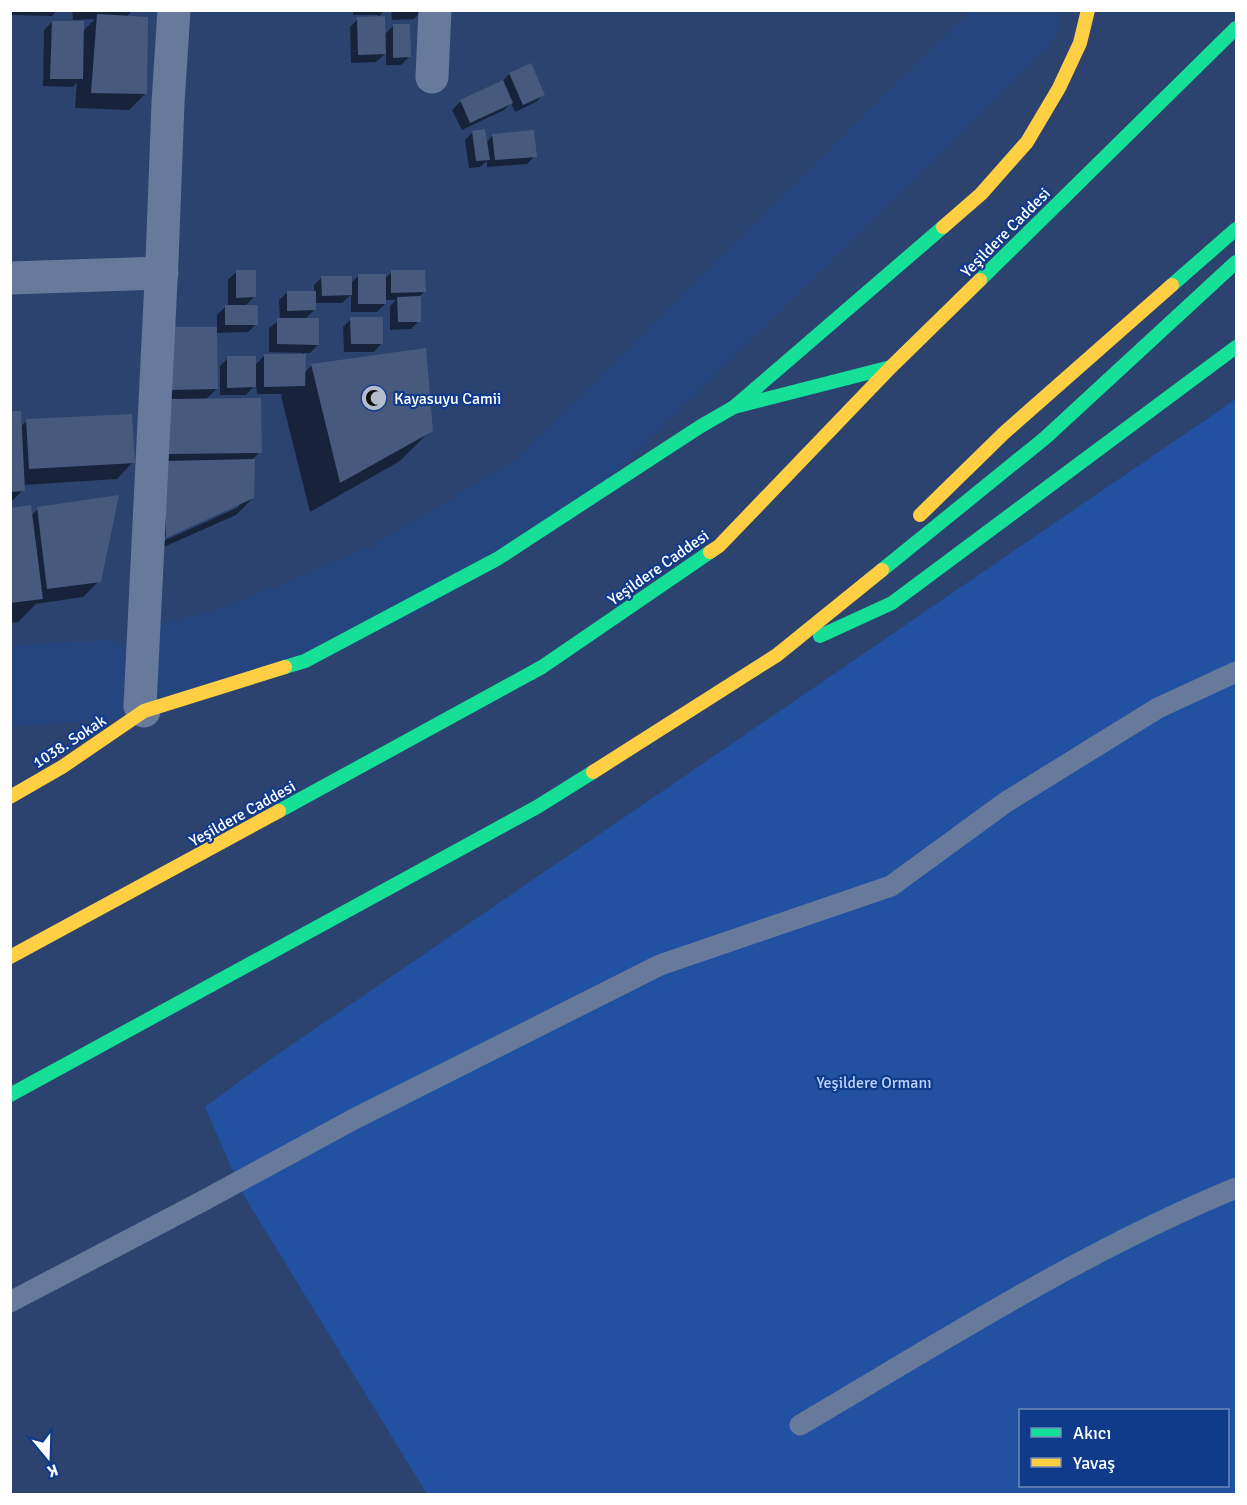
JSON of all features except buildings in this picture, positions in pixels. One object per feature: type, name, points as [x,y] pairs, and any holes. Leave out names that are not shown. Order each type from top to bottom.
[{"type":"main road","points":[[734,407],[981,194],[1027,142],[1059,88],[1080,43],[1088,10]]},
{"type":"main road","name":"Yeşildere Caddesi","points":[[10,957],[542,667],[719,546],[891,367],[1236,28]]},
{"type":"main road","points":[[912,524],[1004,433],[1236,229]]},
{"type":"main road","points":[[10,1095],[537,807],[777,655],[1044,438],[1236,262]]},
{"type":"main road","points":[[777,655],[892,603],[1236,347]]},
{"type":"main road","points":[[734,407],[891,367]]},
{"type":"main road","name":"1038. Sokak","points":[[10,797],[62,767],[144,711],[295,664],[497,559],[701,426],[734,407]]},
{"type":"main road","points":[[777,655],[886,548]]},
{"type":"street","points":[[144,711],[140,706],[174,10]]},
{"type":"street","points":[[432,77],[435,10]]},
{"type":"street","points":[[10,278],[162,273]]},
{"type":"lane","points":[[10,1302],[354,1119],[660,965],[891,886],[1006,802],[1158,708],[1236,672]]},
{"type":"lane","points":[[800,1425],[1052,1277],[1236,1188]]},
{"type":"green space","name":"Yeşildere Ormanı","points":[[1236,399],[1236,1494],[427,1494],[243,1194],[205,1107],[265,1063]]},
{"type":"waterway","points":[[178,661],[237,646],[390,582],[540,492],[1019,19]]},
{"type":"waterway","points":[[10,686],[105,680]]},
{"type":"traffic: fast","points":[[980,280],[1236,28]]},
{"type":"traffic: fast","points":[[285,667],[305,661],[497,559],[701,426],[734,407],[943,227]]},
{"type":"traffic: fast","points":[[1172,285],[1236,229]]},
{"type":"traffic: fast","points":[[882,570],[1045,438],[1236,262]]},
{"type":"traffic: fast","points":[[820,636],[892,603],[1236,347]]},
{"type":"traffic: fast","points":[[734,407],[891,367]]},
{"type":"traffic: fast","points":[[279,811],[542,667],[710,552]]},
{"type":"traffic: fast","points":[[10,1095],[537,807],[593,772]]},
{"type":"traffic: slow","points":[[943,227],[981,194],[1027,142],[1059,88],[1080,43],[1088,10]]},
{"type":"traffic: slow","points":[[710,552],[719,546],[891,367],[980,280]]},
{"type":"traffic: slow","points":[[920,515],[1004,433],[1172,285]]},
{"type":"traffic: slow","points":[[593,772],[777,655],[882,570]]},
{"type":"traffic: slow","points":[[10,797],[62,767],[144,711],[285,667]]},
{"type":"traffic: slow","points":[[10,957],[279,811]]},
{"type":"place","name":"Kayasuyu Camii","points":[[374,398]]}]
